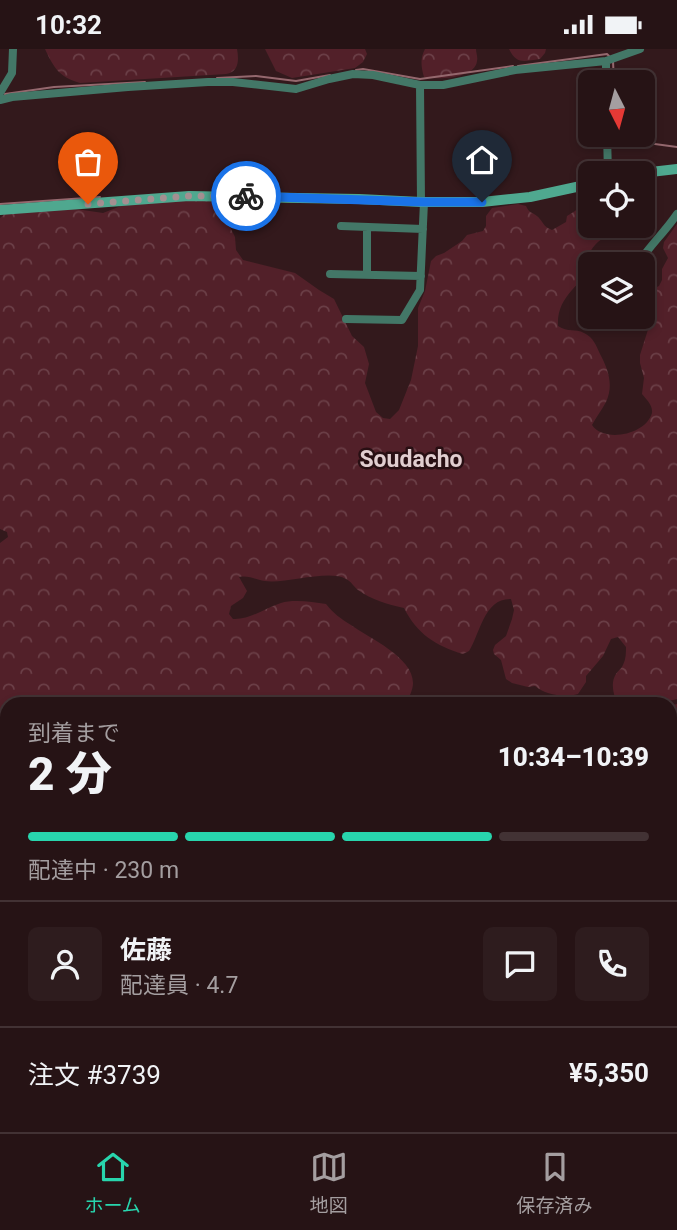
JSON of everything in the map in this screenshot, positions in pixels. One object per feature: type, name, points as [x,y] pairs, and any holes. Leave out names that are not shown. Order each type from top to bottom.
[{"type":"main road","points":[[655,172],[677,169]]},
{"type":"main road","points":[[0,210],[189,196],[422,202],[505,201],[578,186]]},
{"type":"street","points":[[0,93],[12,73],[13,49]]},
{"type":"street","points":[[0,100],[208,82],[296,89],[353,74],[373,75],[420,85],[443,85],[515,69],[606,61],[640,49]]},
{"type":"street","points":[[606,61],[606,70]]},
{"type":"street","points":[[346,319],[402,320],[420,290],[423,229],[420,85]]},
{"type":"street","points":[[645,252],[677,214]]},
{"type":"street","points":[[341,226],[423,229]]},
{"type":"street","points":[[367,227],[367,275]]},
{"type":"street","points":[[330,274],[421,276]]},
{"type":"green space","points":[[45,49],[237,49],[238,61],[236,68],[226,74],[80,83],[58,71]]},
{"type":"green space","points":[[265,49],[365,49],[367,54],[363,62],[355,68],[292,78],[276,71]]},
{"type":"green space","points":[[425,49],[476,49],[477,61],[470,72],[463,75],[446,78],[424,77],[422,56]]},
{"type":"green space","points":[[509,49],[546,49],[540,59],[525,61],[515,58]]},
{"type":"green space","points":[[218,200],[220,211],[235,237],[236,250],[243,260],[295,273],[334,299],[352,336],[364,347],[369,364],[365,383],[376,412],[383,418],[390,419],[399,410],[411,380],[418,346],[418,308],[425,291],[431,261],[467,235],[483,231],[486,216],[492,208],[518,204],[526,206],[552,230],[566,222],[567,216],[578,208],[578,238],[603,238],[590,252],[578,252],[578,284],[561,306],[558,326],[581,332],[596,344],[610,383],[608,396],[592,425],[598,431],[615,435],[642,427],[652,413],[642,394],[644,378],[640,355],[648,329],[655,329],[655,288],[662,280],[662,269],[668,258],[663,248],[664,242],[677,224],[677,697],[615,697],[613,680],[624,663],[626,651],[618,637],[611,639],[603,656],[586,676],[586,682],[578,694],[555,695],[535,686],[512,683],[506,679],[501,660],[493,650],[506,636],[512,619],[514,610],[511,599],[495,604],[484,618],[469,651],[463,654],[428,638],[404,608],[369,596],[338,576],[318,576],[274,581],[239,577],[247,591],[243,598],[231,606],[229,614],[233,619],[239,619],[286,602],[326,604],[341,618],[389,649],[406,665],[413,683],[409,697],[0,697],[0,543],[8,537],[7,532],[0,529],[0,218],[6,213],[69,208],[103,213],[126,204]]},
{"type":"waterway","points":[[518,66],[607,54],[609,56]]},
{"type":"waterway","points":[[613,61],[613,70]]},
{"type":"waterway","points":[[356,70],[420,79],[513,66]]},
{"type":"waterway","points":[[217,78],[256,76],[296,81],[330,75]]},
{"type":"waterway","points":[[5,94],[54,87],[145,82]]},
{"type":"waterway","points":[[655,144],[677,147]]},
{"type":"waterway","points":[[0,204],[100,197]]},
{"type":"way so far","points":[[88,204],[189,196],[246,196]]},
{"type":"district","name":"Soudacho","points":[[411,459]]},
{"type":"route","points":[[246,196],[482,202]]}]
